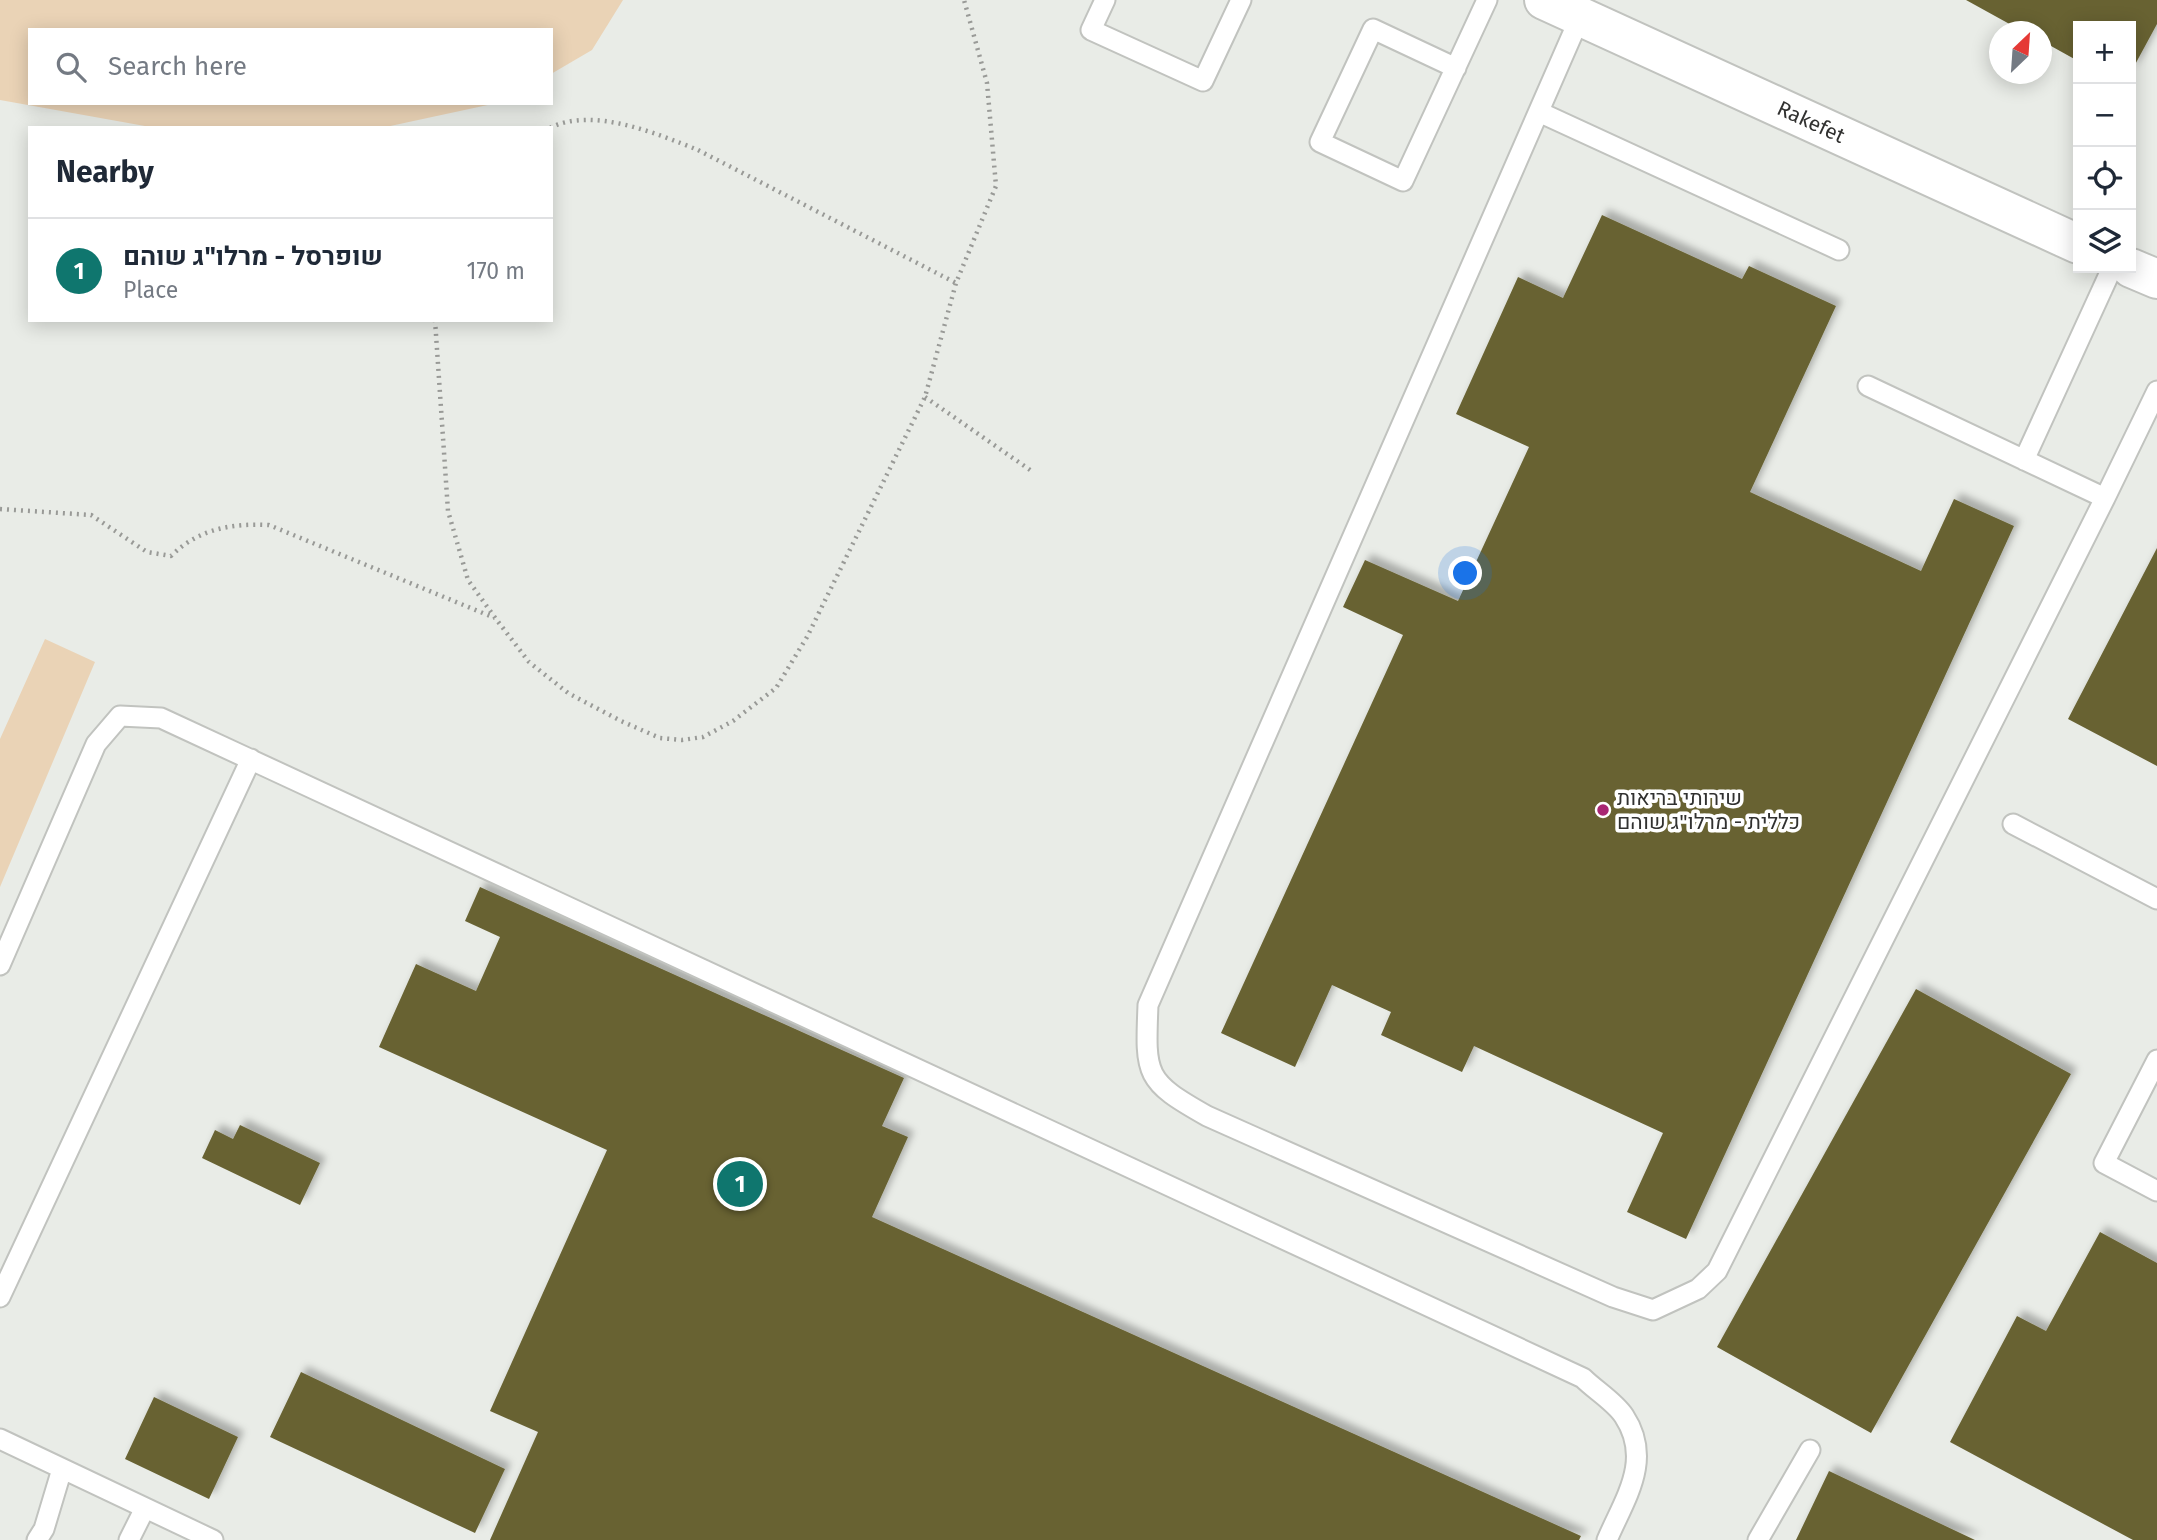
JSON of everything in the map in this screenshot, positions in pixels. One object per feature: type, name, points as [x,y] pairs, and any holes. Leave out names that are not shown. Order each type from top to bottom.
[{"type":"street","name":"Rakefet","points":[[1544,0],[2073,242]]},
{"type":"street","points":[[2136,270],[2157,279]]},
{"type":"lane","points":[[1105,0],[1091,30],[1203,81],[1241,0]]},
{"type":"lane","points":[[1456,68],[1373,29],[1320,142],[1403,181],[1488,0]]},
{"type":"lane","points":[[1580,17],[1147,1005],[1146,1048],[1152,1074],[1167,1093],[1207,1116],[1613,1297],[1653,1310],[1698,1289],[1717,1271],[2157,391]]},
{"type":"lane","points":[[1539,112],[1839,250]]},
{"type":"lane","points":[[2024,460],[2110,273]]},
{"type":"lane","points":[[1868,386],[2105,498]]},
{"type":"lane","points":[[0,965],[96,744],[120,716],[161,718],[1583,1378],[1624,1415],[1639,1453],[1631,1485],[1607,1540]]},
{"type":"lane","points":[[0,1297],[251,759]]},
{"type":"lane","points":[[2013,824],[2157,899]]},
{"type":"lane","points":[[2157,1060],[2104,1163],[2157,1191]]},
{"type":"lane","points":[[0,1439],[214,1540]]},
{"type":"lane","points":[[1758,1540],[1810,1450]]},
{"type":"lane","points":[[37,1540],[44,1529],[62,1469]]},
{"type":"lane","points":[[130,1540],[145,1508]]},
{"type":"path","points":[[435,322],[448,511],[468,580],[496,618],[529,662],[568,693],[660,738],[703,737],[733,721],[776,688],[807,636],[925,397],[956,282],[996,186],[987,83],[964,0]]},
{"type":"path","points":[[553,127],[581,121],[618,123],[659,135],[698,150],[956,282]]},
{"type":"path","points":[[925,397],[1033,472]]},
{"type":"path","points":[[0,509],[91,515],[147,552],[171,556],[183,543],[198,535],[237,523],[269,525],[496,618]]},
{"type":"shaded area","points":[[0,0],[623,0],[592,50],[553,73],[553,28],[28,28],[28,105],[488,105],[390,126],[145,126],[0,100]]},
{"type":"shaded area","points":[[45,639],[95,662],[0,887],[0,739]]},
{"type":"building","points":[[1966,0],[2157,0],[2157,24],[2136,63],[2136,21],[2073,21],[2073,58],[2052,47],[2052,21],[2004,21]]},
{"type":"building","name":"שירותי בריאות כללית - מרלו\"ג שוהם","points":[[1602,215],[1742,279],[1749,266],[1836,306],[1750,492],[1921,571],[1954,499],[2014,526],[1686,1239],[1627,1212],[1663,1133],[1474,1046],[1462,1072],[1381,1035],[1391,1012],[1332,985],[1295,1067],[1221,1033],[1403,635],[1343,607],[1365,560],[1458,601],[1529,447],[1456,414],[1518,277],[1563,298]]},
{"type":"building","points":[[2157,548],[2157,766],[2068,719]]},
{"type":"building","points":[[480,887],[904,1078],[882,1126],[908,1137],[872,1217],[1581,1536],[1579,1540],[490,1540],[538,1432],[490,1411],[607,1150],[379,1047],[416,964],[476,991],[500,937],[465,921]]},
{"type":"building","points":[[1916,989],[2071,1074],[1871,1433],[1717,1347]]},
{"type":"building","points":[[240,1125],[320,1163],[300,1205],[202,1158],[215,1130],[233,1139]]},
{"type":"building","points":[[2100,1232],[2157,1263],[2157,1540],[2133,1540],[1950,1442],[2017,1316],[2046,1331]]},
{"type":"building","points":[[301,1372],[505,1469],[475,1533],[270,1437]]},
{"type":"building","points":[[154,1397],[238,1437],[209,1499],[125,1459]]},
{"type":"building","points":[[1829,1471],[1975,1540],[1796,1540]]},
{"type":"place","name":"שירותי בריאות כללית - מרלו\"ג שוהם","points":[[1603,810]]},
{"type":"place","name":"שופרסל - מרלו\"ג שוהם","points":[[740,1184]]}]
